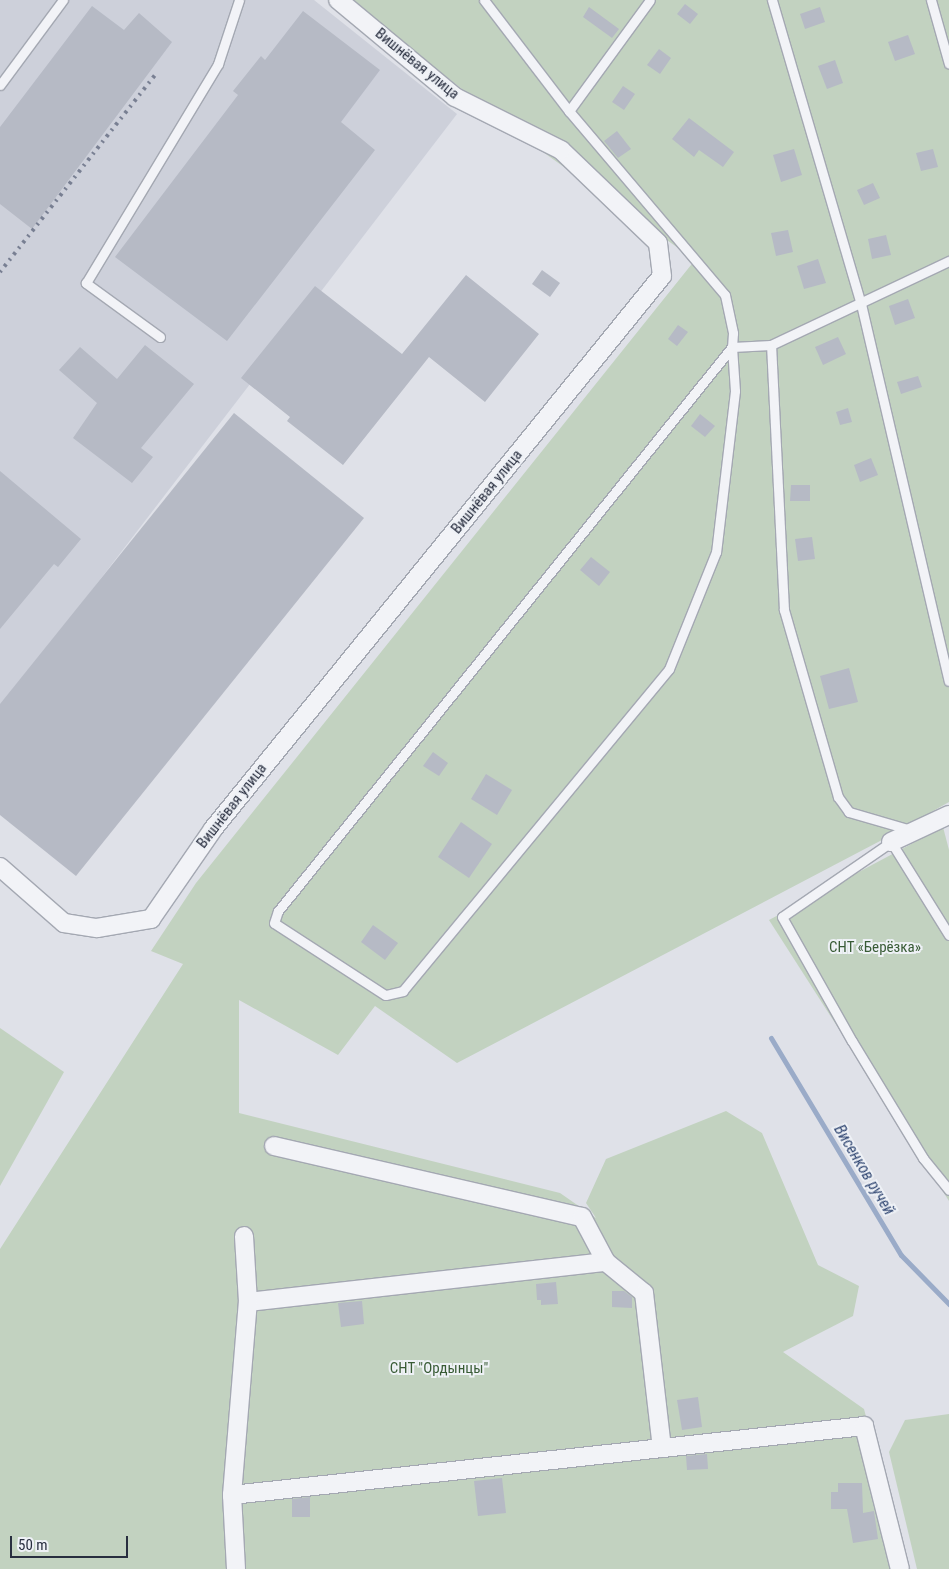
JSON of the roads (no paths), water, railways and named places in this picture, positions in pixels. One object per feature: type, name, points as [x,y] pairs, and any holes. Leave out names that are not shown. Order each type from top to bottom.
[{"type":"street","name":"Вишнёвая улица","points":[[0,867],[64,923],[97,928],[151,919],[213,828],[662,276],[658,242],[561,150],[455,97],[338,0]]},
{"type":"street","points":[[891,842],[949,815]]},
{"type":"street","points":[[274,1146],[582,1217],[606,1262],[644,1294],[662,1448]]},
{"type":"street","points":[[236,1569],[232,1495],[248,1302],[244,1236]]},
{"type":"street","points":[[248,1302],[606,1262]]},
{"type":"street","points":[[232,1495],[864,1426],[900,1569]]},
{"type":"lane","points":[[0,86],[63,0]]},
{"type":"lane","points":[[160,337],[86,283],[218,64],[239,0]]},
{"type":"lane","points":[[484,0],[569,111],[725,295],[732,333],[732,347],[735,391],[716,552],[669,669],[403,991],[385,995],[274,923],[278,911],[732,347],[771,345],[949,261]]},
{"type":"lane","points":[[569,111],[650,0]]},
{"type":"lane","points":[[772,0],[860,304],[949,681]]},
{"type":"lane","points":[[931,0],[949,64]]},
{"type":"lane","points":[[771,345],[784,610],[838,797],[849,812],[915,831]]},
{"type":"lane","points":[[949,935],[891,842],[782,917],[872,1075],[924,1158],[949,1190]]},
{"type":"waterway","name":"Висенков ручей","points":[[771,1038],[901,1255],[949,1304]]},
{"type":"railway","points":[[0,272],[156,74]]},
{"type":"park label","name":"СНТ «Берёзка»","points":[[875,948]]},
{"type":"park label","name":"СНТ \"Ордынцы\"","points":[[439,1369]]}]
